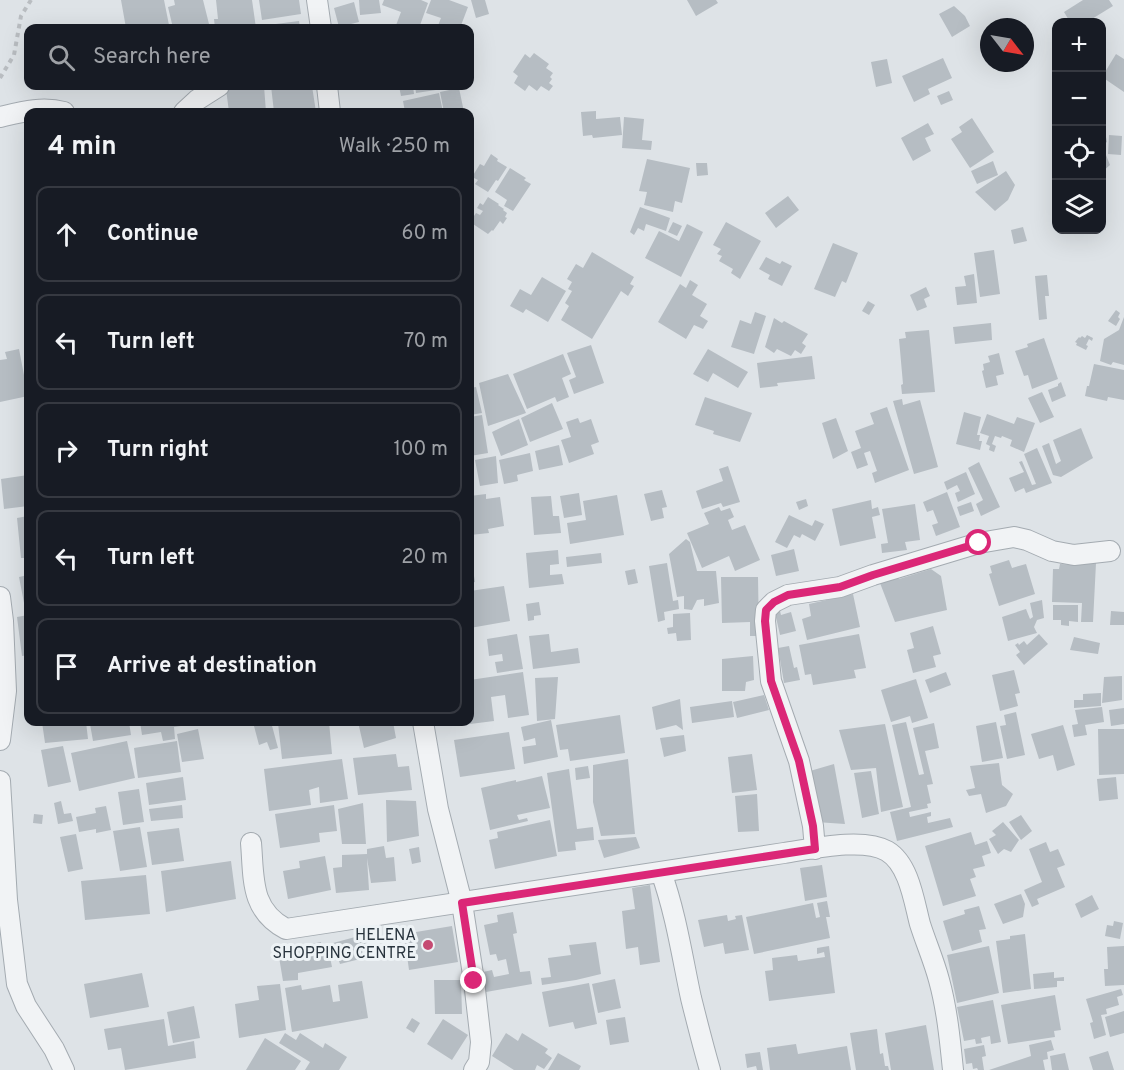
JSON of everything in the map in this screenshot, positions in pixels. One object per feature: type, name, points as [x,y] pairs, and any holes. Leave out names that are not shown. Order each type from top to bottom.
[{"type":"street","points":[[317,0],[320,24]]},
{"type":"street","points":[[188,108],[213,90]]},
{"type":"street","points":[[327,90],[330,108]]},
{"type":"street","points":[[0,117],[24,111]]},
{"type":"street","points":[[815,849],[813,826],[799,761],[771,681],[766,610],[774,602],[788,595],[840,587],[979,543],[1014,537],[1052,551],[1074,555],[1110,551]]},
{"type":"street","points":[[0,597],[6,692],[0,740]]},
{"type":"street","points":[[424,726],[438,809],[462,903],[474,981],[481,1042],[479,1062],[474,1070]]},
{"type":"street","points":[[0,781],[7,900],[8,989],[26,1006],[54,1049],[64,1070]]},
{"type":"street","points":[[251,843],[255,891],[263,911],[275,924],[285,929],[849,844],[869,844],[888,851],[899,862],[907,877],[939,980],[953,1070]]},
{"type":"street","points":[[662,872],[671,899],[691,998],[710,1070]]},
{"type":"path","points":[[0,78],[14,55],[21,16],[32,0]]},
{"type":"building","points":[[121,0],[164,0],[169,24],[125,24]]},
{"type":"building","points":[[174,0],[203,0],[209,24],[172,24],[168,7],[175,5]]},
{"type":"building","points":[[216,0],[252,0],[255,24],[215,24],[214,19],[218,19]]},
{"type":"building","points":[[259,0],[299,0],[301,14],[262,20]]},
{"type":"building","points":[[359,0],[379,0],[381,13],[360,15]]},
{"type":"building","points":[[384,0],[421,0],[428,3],[420,24],[396,24],[401,12],[382,5]]},
{"type":"building","points":[[431,0],[449,0],[468,7],[462,24],[439,24],[441,18],[426,13]]},
{"type":"building","points":[[471,0],[485,0],[489,14],[476,18]]},
{"type":"building","points":[[687,0],[716,0],[718,3],[696,16]]},
{"type":"building","points":[[1083,0],[1109,0],[1113,6],[1094,18],[1068,18],[1064,12]]},
{"type":"building","points":[[354,2],[359,22],[338,24],[334,8]]},
{"type":"building","points":[[954,6],[965,16],[970,26],[952,37],[939,14]]},
{"type":"building","points":[[299,21],[299,24],[276,24]]},
{"type":"building","points":[[534,53],[549,64],[546,68],[553,73],[549,83],[553,86],[549,91],[541,86],[537,91],[529,85],[525,91],[514,83],[518,76],[513,72],[525,54],[530,58]]},
{"type":"building","points":[[1116,54],[1124,59],[1124,92],[1106,80],[1106,70]]},
{"type":"building","points":[[943,58],[952,78],[928,89],[930,94],[914,102],[902,76]]},
{"type":"building","points":[[887,59],[892,83],[876,87],[871,62]]},
{"type":"building","points":[[226,90],[264,90],[266,108],[228,108]]},
{"type":"building","points":[[271,90],[313,90],[315,108],[274,108]]},
{"type":"building","points":[[400,90],[414,90],[414,94],[401,96]]},
{"type":"building","points":[[416,90],[436,90],[416,93]]},
{"type":"building","points":[[459,90],[463,108],[443,108],[440,92]]},
{"type":"building","points":[[949,91],[953,100],[941,105],[937,96]]},
{"type":"building","points":[[439,93],[442,108],[404,108],[403,101]]},
{"type":"building","points":[[596,111],[596,119],[620,117],[622,135],[593,138],[592,135],[583,136],[581,112]]},
{"type":"building","points":[[624,117],[644,119],[642,140],[652,141],[651,150],[622,148]]},
{"type":"building","points":[[972,118],[994,152],[970,168],[951,139],[962,132],[959,127]]},
{"type":"building","points":[[928,123],[934,134],[925,138],[931,151],[913,161],[901,138]]},
{"type":"building","points":[[1109,135],[1122,136],[1121,155],[1108,154]]},
{"type":"building","points":[[491,154],[507,167],[488,192],[475,184],[478,180],[474,178],[480,164],[484,166]]},
{"type":"building","points":[[1106,155],[1110,165],[1106,168]]},
{"type":"building","points":[[647,159],[690,168],[682,203],[675,201],[673,212],[644,205],[647,192],[639,191]]},
{"type":"building","points":[[993,161],[998,175],[977,184],[971,171]]},
{"type":"building","points":[[696,163],[707,163],[708,175],[697,176]]},
{"type":"building","points":[[510,168],[531,184],[513,211],[504,206],[507,200],[495,192]]},
{"type":"building","points":[[1006,171],[1015,185],[1008,200],[995,211],[975,192]]},
{"type":"building","points":[[788,196],[799,210],[776,228],[765,213]]},
{"type":"building","points":[[488,197],[507,213],[503,224],[500,221],[488,234],[474,225],[474,216],[476,213],[480,215],[483,211],[477,208],[480,203],[483,205]]},
{"type":"building","points":[[640,207],[670,218],[666,231],[646,224],[644,231],[638,228],[634,235],[630,232]]},
{"type":"building","points":[[673,222],[682,226],[677,236],[668,232]]},
{"type":"building","points":[[726,222],[761,241],[740,279],[731,273],[733,269],[719,261],[722,256],[717,254],[721,249],[713,245]]},
{"type":"building","points":[[687,224],[703,232],[681,277],[645,258],[659,231],[679,241]]},
{"type":"building","points":[[1023,227],[1027,241],[1014,244],[1011,230]]},
{"type":"building","points":[[833,243],[858,253],[846,283],[842,281],[835,297],[814,289]]},
{"type":"building","points":[[994,250],[1000,294],[980,297],[974,253]]},
{"type":"building","points":[[592,252],[634,277],[630,284],[634,286],[628,296],[621,291],[592,339],[561,320],[569,306],[565,303],[572,291],[568,289],[572,282],[567,279],[576,264],[583,268]]},
{"type":"building","points":[[766,257],[780,264],[782,261],[792,266],[782,286],[768,279],[770,275],[759,269]]},
{"type":"building","points":[[974,274],[977,303],[957,305],[955,287],[966,286],[964,276]]},
{"type":"building","points":[[1047,275],[1049,296],[1045,296],[1047,319],[1039,320],[1035,276]]},
{"type":"building","points":[[542,277],[566,291],[548,322],[526,309],[523,313],[510,306],[520,289],[531,295]]},
{"type":"building","points":[[690,280],[698,285],[692,295],[707,304],[700,316],[708,321],[703,329],[694,325],[686,339],[658,322],[680,284],[686,288]]},
{"type":"building","points":[[926,287],[930,296],[924,299],[927,307],[917,311],[910,295]]},
{"type":"building","points":[[868,301],[875,305],[869,315],[862,311]]},
{"type":"building","points":[[1116,310],[1120,313],[1118,317],[1120,319],[1116,326],[1108,321]]},
{"type":"building","points":[[755,312],[766,316],[754,354],[731,347],[740,320],[751,324]]},
{"type":"building","points":[[1124,317],[1124,365],[1113,362],[1111,365],[1100,361],[1104,339],[1119,330]]},
{"type":"building","points":[[774,318],[808,334],[802,343],[806,346],[801,354],[795,350],[791,356],[777,349],[774,353],[765,347]]},
{"type":"building","points":[[991,323],[992,340],[955,344],[953,327]]},
{"type":"building","points":[[929,330],[935,392],[902,394],[899,339],[906,338],[905,332]]},
{"type":"building","points":[[1087,335],[1093,338],[1092,341],[1089,339],[1086,350],[1076,345],[1075,342],[1079,337],[1085,338]]},
{"type":"building","points":[[1044,338],[1058,379],[1032,389],[1028,375],[1024,376],[1015,351]]},
{"type":"building","points":[[591,345],[604,383],[574,394],[569,380],[576,377],[567,353]]},
{"type":"building","points":[[19,349],[24,375],[24,397],[0,402],[0,360],[7,359],[5,352]]},
{"type":"building","points":[[708,349],[748,372],[738,388],[713,373],[708,382],[693,374]]},
{"type":"building","points":[[999,353],[1004,374],[996,376],[998,385],[986,388],[982,371],[984,370],[983,364],[990,362],[988,356]]},
{"type":"building","points":[[563,354],[571,374],[562,378],[569,397],[557,402],[555,397],[527,409],[513,374]]},
{"type":"building","points":[[812,356],[815,379],[777,383],[778,386],[760,388],[757,363]]},
{"type":"building","points":[[1094,364],[1124,370],[1124,400],[1108,397],[1107,401],[1085,396]]},
{"type":"building","points":[[508,374],[526,413],[488,426],[479,383]]},
{"type":"building","points":[[1061,382],[1066,396],[1052,402],[1048,390],[1058,386]]},
{"type":"building","points":[[474,387],[476,387],[482,413],[474,414]]},
{"type":"building","points":[[1042,392],[1054,417],[1040,423],[1028,398]]},
{"type":"building","points":[[705,397],[752,413],[740,442],[713,434],[714,431],[695,425]]},
{"type":"building","points":[[902,399],[903,405],[920,400],[938,467],[914,474],[893,401]]},
{"type":"building","points":[[552,403],[563,429],[530,442],[521,418]]},
{"type":"building","points":[[887,407],[909,470],[875,483],[872,473],[877,471],[870,451],[864,453],[868,465],[857,469],[851,452],[861,448],[855,431],[874,424],[870,413]]},
{"type":"building","points":[[964,412],[981,417],[977,435],[980,435],[979,441],[982,441],[980,450],[956,444]]},
{"type":"building","points":[[987,414],[1014,424],[1017,417],[1035,423],[1024,452],[1010,446],[1012,440],[1002,436],[1001,438],[995,436],[992,444],[996,446],[994,452],[989,450],[990,446],[986,444],[989,436],[980,433]]},
{"type":"building","points":[[482,415],[488,453],[474,455],[474,416]]},
{"type":"building","points":[[578,418],[580,423],[591,419],[599,442],[591,445],[594,454],[569,463],[561,440],[571,437],[566,422]]},
{"type":"building","points":[[836,418],[848,451],[833,459],[822,423]]},
{"type":"building","points":[[519,419],[528,445],[501,456],[492,432]]},
{"type":"building","points":[[1081,428],[1093,458],[1061,477],[1053,475],[1042,446],[1049,443],[1056,464],[1061,461],[1053,440]]},
{"type":"building","points":[[559,445],[563,465],[539,470],[535,451]]},
{"type":"building","points":[[1037,448],[1052,483],[1026,493],[1024,488],[1015,492],[1009,478],[1024,472],[1019,462],[1022,461],[1032,485],[1036,484],[1024,454]]},
{"type":"building","points":[[530,453],[533,471],[517,475],[518,481],[504,484],[499,460]]},
{"type":"building","points":[[496,456],[498,483],[480,486],[475,460]]},
{"type":"building","points":[[979,462],[1000,507],[981,516],[976,504],[983,500],[968,468]]},
{"type":"building","points":[[728,466],[740,502],[723,507],[721,503],[702,509],[696,491],[723,481],[719,469]]},
{"type":"building","points":[[966,472],[975,494],[958,502],[955,493],[960,491],[957,485],[947,490],[944,482]]},
{"type":"building","points":[[24,476],[24,506],[4,509],[1,479]]},
{"type":"building","points":[[662,490],[667,507],[662,508],[664,518],[651,521],[644,494]]},
{"type":"building","points":[[947,492],[960,527],[936,536],[932,525],[938,523],[933,510],[927,512],[923,502]]},
{"type":"building","points":[[579,493],[582,515],[564,518],[560,496]]},
{"type":"building","points":[[486,494],[486,499],[500,497],[504,526],[488,529],[489,533],[474,535],[474,496]]},
{"type":"building","points":[[617,495],[624,535],[570,544],[567,523],[586,520],[583,501]]},
{"type":"building","points":[[551,496],[553,516],[559,516],[561,533],[534,535],[531,497]]},
{"type":"building","points":[[806,499],[808,506],[799,510],[796,502]]},
{"type":"building","points":[[871,500],[872,509],[878,507],[880,515],[872,517],[876,538],[840,546],[832,509]]},
{"type":"building","points":[[971,502],[974,511],[960,516],[957,507]]},
{"type":"building","points":[[915,504],[920,540],[905,542],[907,550],[882,553],[881,544],[888,543],[882,509]]},
{"type":"building","points":[[719,507],[721,511],[730,508],[734,517],[728,520],[732,530],[745,525],[760,560],[735,571],[729,556],[702,568],[687,533],[709,524],[704,513]]},
{"type":"building","points":[[789,515],[812,526],[815,520],[824,524],[815,541],[802,534],[800,538],[794,535],[787,548],[775,542]]},
{"type":"building","points":[[24,517],[24,558],[21,558],[17,518]]},
{"type":"building","points":[[686,539],[690,542],[697,571],[716,571],[719,603],[704,606],[704,599],[697,600],[692,610],[684,609],[684,596],[677,597],[669,554]]},
{"type":"building","points":[[794,549],[799,571],[776,576],[771,555]]},
{"type":"building","points":[[558,550],[559,564],[550,565],[550,575],[562,574],[564,584],[529,588],[526,553]]},
{"type":"building","points":[[601,553],[602,563],[567,567],[566,557]]},
{"type":"building","points":[[1009,560],[1012,568],[1026,564],[1035,594],[999,606],[989,574],[992,573],[990,566]]},
{"type":"building","points":[[667,563],[673,601],[678,600],[679,609],[664,612],[665,620],[658,622],[649,566]]},
{"type":"building","points":[[1077,563],[1096,563],[1093,622],[1081,622],[1082,603],[1052,602],[1053,569],[1059,569],[1060,564],[1077,565]]},
{"type":"building","points":[[635,569],[638,583],[628,585],[625,571]]},
{"type":"building","points":[[931,569],[941,576],[947,610],[895,622],[880,583],[897,576],[899,579]]},
{"type":"building","points":[[24,576],[24,603],[19,577]]},
{"type":"building","points":[[721,577],[758,577],[759,636],[750,636],[750,622],[722,623]]},
{"type":"building","points":[[504,586],[510,621],[474,627],[474,590]]},
{"type":"building","points":[[853,594],[860,627],[807,640],[802,619],[811,616],[809,604]]},
{"type":"building","points":[[1042,600],[1044,618],[1037,620],[1034,627],[1037,633],[1008,641],[1002,617],[1026,609],[1030,619],[1033,617],[1030,603]]},
{"type":"building","points":[[539,602],[541,615],[534,616],[534,620],[528,621],[526,604]]},
{"type":"building","points":[[1053,605],[1078,605],[1078,622],[1069,621],[1069,626],[1061,625],[1061,620],[1053,620]]},
{"type":"building","points":[[780,611],[781,615],[791,612],[796,631],[780,635],[775,613]]},
{"type":"building","points":[[1111,611],[1124,612],[1124,625],[1110,625]]},
{"type":"building","points":[[690,613],[691,640],[677,641],[676,633],[668,634],[667,628],[673,627],[673,614]]},
{"type":"building","points":[[24,616],[24,656],[22,656],[17,617]]},
{"type":"building","points":[[933,626],[941,654],[933,656],[936,667],[913,673],[907,650],[914,648],[910,633]]},
{"type":"building","points":[[517,634],[523,669],[497,673],[495,662],[503,661],[502,654],[489,656],[487,639]]},
{"type":"building","points":[[549,634],[551,652],[578,648],[580,663],[533,669],[529,636]]},
{"type":"building","points":[[859,634],[866,668],[854,670],[856,678],[813,685],[811,674],[805,675],[799,645]]},
{"type":"building","points":[[1039,634],[1048,644],[1024,665],[1016,655],[1020,652],[1015,645],[1024,641],[1027,645]]},
{"type":"building","points":[[1074,637],[1100,643],[1098,654],[1070,650]]},
{"type":"building","points":[[789,646],[794,668],[797,667],[800,680],[784,683],[778,648]]},
{"type":"building","points":[[753,656],[754,680],[746,682],[745,691],[722,691],[722,659]]},
{"type":"building","points":[[1014,670],[1020,693],[1015,694],[1018,706],[1000,711],[992,675]]},
{"type":"building","points":[[523,672],[529,715],[508,718],[505,695],[491,697],[494,721],[474,724],[474,679]]},
{"type":"building","points":[[946,672],[951,685],[930,693],[925,680]]},
{"type":"building","points":[[1122,676],[1122,700],[1102,703],[1104,677]]},
{"type":"building","points":[[558,677],[555,719],[537,721],[535,678]]},
{"type":"building","points":[[916,679],[928,718],[912,723],[910,716],[891,722],[881,690]]},
{"type":"building","points":[[1101,693],[1101,706],[1074,708],[1074,700],[1083,700],[1083,694]]},
{"type":"building","points":[[764,695],[769,710],[737,718],[733,702]]},
{"type":"building","points":[[680,699],[683,730],[676,725],[656,730],[652,707]]},
{"type":"building","points":[[732,701],[734,717],[692,723],[690,707]]},
{"type":"building","points":[[1102,707],[1104,722],[1085,725],[1087,735],[1074,737],[1072,725],[1078,724],[1075,710]]},
{"type":"building","points":[[1124,708],[1124,724],[1111,726],[1109,710]]},
{"type":"building","points":[[1016,712],[1025,755],[1007,759],[1000,726],[1006,725],[1004,715]]},
{"type":"building","points":[[620,715],[625,753],[570,761],[568,749],[560,750],[556,725]]},
{"type":"building","points":[[551,720],[558,757],[524,764],[522,747],[536,745],[535,738],[524,741],[521,727]]},
{"type":"building","points":[[906,722],[919,775],[924,774],[913,728],[934,723],[939,748],[925,751],[933,784],[927,785],[931,803],[927,804],[928,808],[909,812],[910,817],[931,812],[931,816],[927,817],[928,823],[950,818],[953,827],[897,841],[890,812],[911,807],[892,725]]},
{"type":"building","points":[[996,722],[1003,758],[982,762],[976,726]]},
{"type":"building","points":[[885,724],[903,807],[881,812],[876,768],[851,770],[839,730]]},
{"type":"building","points":[[1063,725],[1075,765],[1057,771],[1053,755],[1039,759],[1031,734]]},
{"type":"building","points":[[43,726],[86,726],[88,739],[45,743]]},
{"type":"building","points":[[90,726],[130,726],[131,735],[93,741]]},
{"type":"building","points":[[141,726],[181,726],[174,727],[175,739],[163,741],[161,732],[142,735]]},
{"type":"building","points":[[254,726],[272,726],[278,748],[270,750],[267,742],[259,745]]},
{"type":"building","points":[[278,726],[329,726],[332,754],[282,759]]},
{"type":"building","points":[[359,726],[394,726],[396,738],[364,748]]},
{"type":"building","points":[[198,729],[204,759],[182,762],[177,734]]},
{"type":"building","points":[[1098,729],[1124,729],[1124,774],[1099,775]]},
{"type":"building","points":[[509,732],[515,769],[460,777],[454,740]]},
{"type":"building","points":[[684,735],[686,751],[664,757],[660,738]]},
{"type":"building","points":[[127,741],[135,778],[79,791],[71,753]]},
{"type":"building","points":[[177,741],[181,772],[138,778],[134,748]]},
{"type":"building","points":[[63,746],[71,782],[48,787],[41,750]]},
{"type":"building","points":[[396,754],[398,767],[409,766],[412,790],[358,795],[353,758]]},
{"type":"building","points":[[752,754],[757,790],[732,793],[728,757]]},
{"type":"building","points":[[342,759],[348,799],[320,803],[319,787],[309,790],[311,805],[269,811],[264,769]]},
{"type":"building","points":[[628,759],[635,834],[601,836],[593,802],[593,765]]},
{"type":"building","points":[[999,763],[1002,785],[1013,794],[1006,806],[986,813],[981,794],[969,796],[966,790],[975,788],[970,766]]},
{"type":"building","points":[[834,764],[845,824],[816,822],[810,771]]},
{"type":"building","points":[[588,766],[590,778],[576,780],[575,768]]},
{"type":"building","points":[[569,769],[577,829],[593,827],[594,840],[575,842],[576,850],[558,852],[547,773]]},
{"type":"building","points":[[871,771],[879,814],[862,818],[854,773]]},
{"type":"building","points":[[542,776],[550,808],[517,815],[519,820],[527,818],[528,821],[490,830],[481,788]]},
{"type":"building","points":[[183,777],[186,800],[149,805],[146,783]]},
{"type":"building","points":[[1116,777],[1118,799],[1099,801],[1097,779]]},
{"type":"building","points":[[139,789],[144,822],[123,825],[118,792]]},
{"type":"building","points":[[757,794],[759,831],[738,832],[735,796]]},
{"type":"building","points":[[386,800],[416,801],[419,836],[387,842]]},
{"type":"building","points":[[61,801],[64,814],[71,813],[73,821],[58,824],[54,803]]},
{"type":"building","points":[[363,803],[366,844],[342,844],[338,809]]},
{"type":"building","points":[[182,805],[183,818],[151,821],[149,809]]},
{"type":"building","points":[[334,805],[337,831],[319,833],[320,842],[280,848],[275,814]]},
{"type":"building","points":[[106,806],[111,830],[96,833],[96,829],[79,832],[76,817],[96,813],[95,808]]},
{"type":"building","points":[[34,814],[43,815],[42,824],[33,823]]},
{"type":"building","points":[[1021,815],[1032,831],[1021,840],[1009,822]]},
{"type":"building","points":[[550,820],[557,856],[495,869],[489,840],[498,838],[497,832]]},
{"type":"building","points":[[1003,822],[1019,840],[1011,852],[1004,849],[998,854],[989,839],[996,835],[992,831]]},
{"type":"building","points":[[140,827],[147,867],[120,871],[113,831]]},
{"type":"building","points":[[179,828],[184,861],[152,865],[147,832]]},
{"type":"building","points":[[971,832],[975,845],[987,841],[991,853],[982,856],[985,866],[973,869],[976,877],[970,879],[976,896],[943,906],[925,846]]},
{"type":"building","points":[[76,834],[83,869],[68,872],[60,837]]},
{"type":"building","points":[[636,837],[640,848],[604,858],[598,840]]},
{"type":"building","points":[[1046,842],[1050,852],[1058,849],[1065,865],[1057,868],[1065,887],[1037,899],[1039,904],[1032,907],[1024,890],[1042,882],[1029,849]]},
{"type":"building","points":[[384,846],[386,858],[394,857],[396,881],[371,883],[367,858],[369,890],[336,893],[333,868],[342,867],[342,855],[367,854],[367,849]]},
{"type":"building","points":[[419,847],[421,862],[412,864],[409,849]]},
{"type":"building","points":[[325,856],[331,890],[288,899],[283,871],[300,868],[299,861]]},
{"type":"building","points":[[231,861],[236,899],[166,912],[161,871]]},
{"type":"building","points":[[822,865],[827,897],[805,901],[800,868]]},
{"type":"building","points":[[146,875],[150,914],[85,920],[81,881]]},
{"type":"building","points":[[650,885],[660,962],[640,965],[638,947],[626,949],[622,911],[635,909],[632,888]]},
{"type":"building","points":[[1021,894],[1025,904],[1023,917],[1003,924],[994,904]]},
{"type":"building","points":[[1092,895],[1099,909],[1081,918],[1075,904]]},
{"type":"building","points":[[827,901],[830,917],[826,917],[830,938],[754,954],[746,917],[813,903],[816,918],[820,917],[817,903]]},
{"type":"building","points":[[979,906],[986,929],[979,930],[982,942],[952,951],[943,921],[965,914],[964,910]]},
{"type":"building","points":[[513,912],[517,933],[513,934],[520,972],[530,971],[532,984],[486,992],[483,972],[492,970],[494,977],[509,974],[506,959],[498,961],[496,954],[490,955],[484,925],[498,922],[497,915]]},
{"type":"building","points":[[727,915],[728,921],[736,919],[735,916],[742,915],[749,950],[725,954],[723,943],[704,947],[698,920]]},
{"type":"building","points":[[1114,921],[1123,923],[1120,939],[1105,936],[1107,925],[1113,926]]},
{"type":"building","points":[[452,926],[458,962],[409,970],[404,934]]},
{"type":"building","points":[[370,933],[376,955],[340,964],[333,943]]},
{"type":"building","points":[[1025,934],[1031,989],[1003,993],[996,941]]},
{"type":"building","points":[[321,942],[322,948],[328,947],[332,967],[298,973],[298,980],[283,981],[278,951]]},
{"type":"building","points":[[596,942],[601,974],[542,985],[541,978],[551,977],[548,958],[571,955],[569,945]]},
{"type":"building","points":[[829,946],[835,993],[769,1001],[765,971],[773,970],[772,958],[797,955],[798,961],[825,957],[824,952],[817,954],[817,948]]},
{"type":"building","points":[[989,946],[999,993],[957,1003],[947,955]]},
{"type":"building","points":[[1124,946],[1124,985],[1105,986],[1104,969],[1108,969],[1107,947]]},
{"type":"building","points":[[1054,972],[1054,978],[1064,977],[1064,981],[1057,981],[1057,987],[1034,989],[1033,974]]},
{"type":"building","points":[[142,973],[149,1007],[90,1018],[84,984]]},
{"type":"building","points":[[615,979],[621,1008],[598,1013],[592,984]]},
{"type":"building","points":[[434,980],[461,980],[462,1014],[435,1014]]},
{"type":"building","points":[[362,981],[368,1018],[292,1032],[285,988],[301,985],[302,990],[330,985],[333,1002],[340,1001],[338,985]]},
{"type":"building","points":[[589,983],[597,1024],[575,1029],[573,1022],[549,1027],[542,992]]},
{"type":"building","points":[[280,984],[286,1030],[239,1038],[235,1004],[259,1000],[257,986]]},
{"type":"building","points":[[1121,989],[1123,995],[1117,997],[1119,1005],[1106,1009],[1107,1014],[1101,1015],[1106,1035],[1094,1039],[1090,1023],[1093,1022],[1086,999]]},
{"type":"building","points":[[1055,995],[1061,1030],[1054,1031],[1055,1037],[1008,1044],[1001,1005]]},
{"type":"building","points":[[993,1000],[1001,1042],[991,1044],[990,1036],[981,1038],[982,1043],[976,1044],[975,1039],[964,1041],[957,1007]]},
{"type":"building","points":[[194,1006],[200,1038],[173,1043],[167,1012]]},
{"type":"building","points":[[1124,1011],[1124,1033],[1110,1037],[1105,1017]]},
{"type":"building","points":[[625,1017],[629,1042],[610,1045],[606,1020]]},
{"type":"building","points":[[412,1018],[420,1023],[414,1033],[406,1028]]},
{"type":"building","points":[[164,1019],[168,1046],[194,1041],[196,1058],[125,1070],[121,1048],[108,1050],[104,1029]]},
{"type":"building","points":[[443,1019],[468,1035],[452,1060],[427,1044]]},
{"type":"building","points":[[926,1025],[934,1070],[891,1070],[885,1033]]},
{"type":"building","points":[[877,1029],[880,1054],[883,1053],[885,1066],[888,1066],[889,1070],[856,1070],[850,1033]]},
{"type":"building","points":[[285,1033],[296,1040],[300,1033],[323,1048],[325,1043],[347,1057],[339,1070],[305,1070],[310,1062],[279,1043]]},
{"type":"building","points":[[506,1033],[518,1041],[522,1033],[548,1049],[545,1053],[552,1058],[544,1069],[537,1065],[535,1070],[514,1070],[492,1056]]},
{"type":"building","points":[[265,1038],[301,1061],[295,1070],[246,1070]]},
{"type":"building","points":[[1051,1040],[1054,1050],[1047,1052],[1048,1059],[1043,1060],[1045,1070],[989,1070],[1031,1056],[1029,1045]]},
{"type":"building","points":[[796,1044],[798,1054],[847,1046],[851,1070],[770,1070],[767,1048]]},
{"type":"building","points":[[984,1045],[986,1056],[982,1057],[984,1070],[973,1069],[972,1063],[966,1064],[964,1049]]},
{"type":"building","points":[[1108,1051],[1114,1070],[1093,1070],[1089,1057]]},
{"type":"building","points":[[760,1052],[763,1070],[757,1070],[756,1066],[747,1068],[745,1054]]},
{"type":"building","points":[[558,1053],[581,1066],[579,1070],[548,1070]]},
{"type":"building","points":[[1065,1053],[1069,1070],[1052,1070],[1050,1056]]},
{"type":"place","name":"HELENA SHOPPING CENTRE","points":[[428,945]]},
{"type":"route","points":[[474,981],[462,903],[815,849],[813,826],[799,761],[771,681],[766,610],[774,602],[788,595],[840,587],[979,543]]}]
